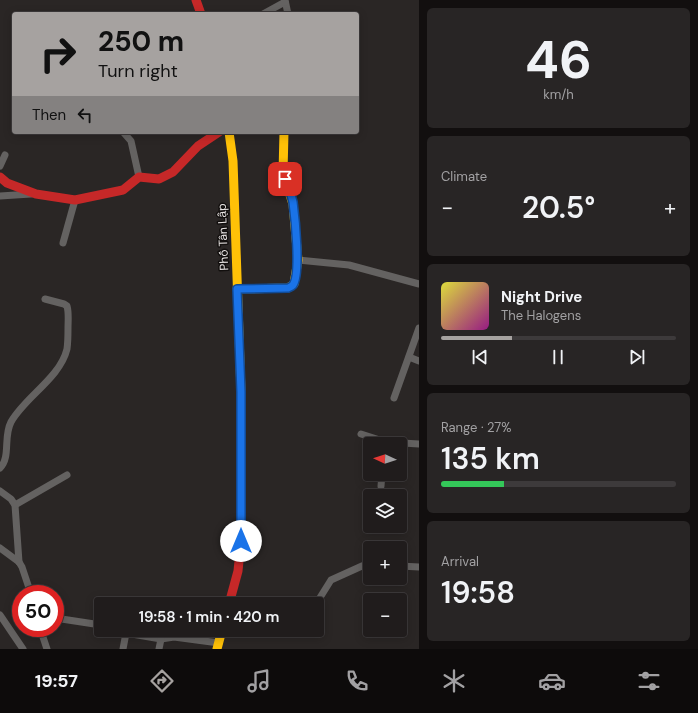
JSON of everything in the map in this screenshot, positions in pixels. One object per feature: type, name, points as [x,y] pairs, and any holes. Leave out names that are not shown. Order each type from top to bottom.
[{"type":"main road","points":[[196,0],[199,12]]},
{"type":"main road","points":[[0,176],[7,183],[36,194],[75,200],[123,190],[139,177],[159,179],[173,172],[198,146],[215,134]]},
{"type":"main road","name":"Phố Tân Lập","points":[[229,134],[233,161],[241,392],[241,541],[238,571],[231,597]]},
{"type":"main road","points":[[237,289],[291,287],[294,284],[298,260],[293,204],[283,173],[284,134]]},
{"type":"street","points":[[266,12],[285,1],[288,12]]},
{"type":"street","points":[[125,134],[131,141],[139,177]]},
{"type":"street","points":[[0,166],[5,155]]},
{"type":"street","points":[[0,196],[36,194]]},
{"type":"street","points":[[63,243],[75,200]]},
{"type":"street","points":[[298,260],[356,267],[419,284]]},
{"type":"street","points":[[0,468],[5,461],[7,435],[11,422],[18,412],[54,372],[63,359],[67,348],[67,306],[45,299]]},
{"type":"street","points":[[394,398],[419,328]]},
{"type":"street","points":[[409,357],[419,361]]},
{"type":"street","points":[[361,434],[369,437]]},
{"type":"street","points":[[407,444],[419,444]]},
{"type":"street","points":[[15,505],[67,475]]},
{"type":"street","points":[[381,481],[381,486]]},
{"type":"street","points":[[0,491],[11,499],[15,505],[19,562],[26,575],[29,585]]},
{"type":"street","points":[[0,548],[19,562]]},
{"type":"street","points":[[320,597],[331,580],[363,566]]},
{"type":"street","points":[[407,566],[419,567]]},
{"type":"street","points":[[0,615],[23,649]]},
{"type":"street","points":[[64,619],[94,623]]},
{"type":"street","points":[[43,637],[47,649]]},
{"type":"street","points":[[123,649],[125,637]]},
{"type":"street","points":[[149,637],[161,639],[174,637],[218,646]]},
{"type":"street","points":[[159,649],[161,639]]},
{"type":"traffic: slow","points":[[229,134],[233,161],[241,392],[241,464]]},
{"type":"traffic: slow","points":[[237,289],[288,288],[294,284],[298,260],[293,204],[283,173],[284,134]]},
{"type":"traffic: slow","points":[[217,649],[220,637]]},
{"type":"traffic: jam","points":[[196,0],[200,12]]},
{"type":"traffic: jam","points":[[0,177],[7,183],[36,194],[75,200],[123,190],[139,177],[159,179],[173,172],[198,146],[216,134]]},
{"type":"traffic: jam","points":[[231,597],[238,571],[241,541],[241,464]]},
{"type":"route","points":[[241,541],[241,392],[237,289],[288,288],[294,284],[298,260],[294,210],[292,198],[285,179]]}]
